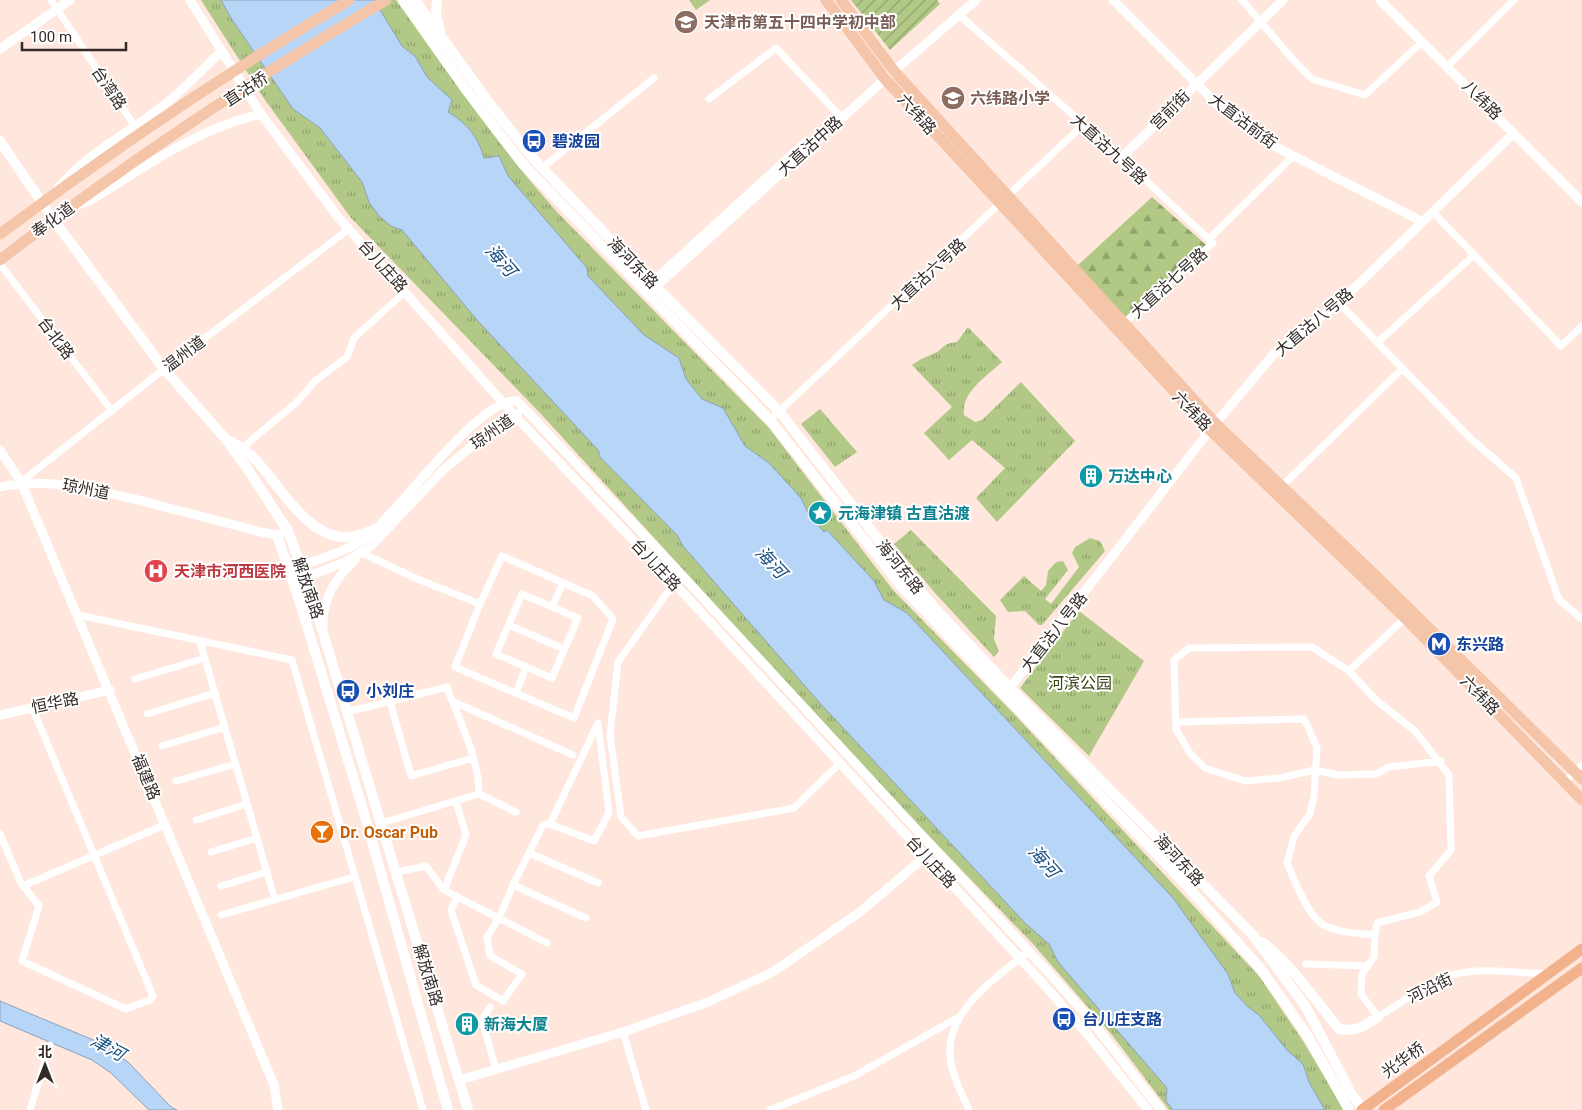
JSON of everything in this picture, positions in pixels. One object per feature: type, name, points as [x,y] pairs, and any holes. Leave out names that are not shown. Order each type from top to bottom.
[{"type":"highway","points":[[1548,974],[1582,949]]},
{"type":"highway","name":"光华桥","points":[[1384,1110],[1582,968]]},
{"type":"highway","name":"光华桥","points":[[1363,1110],[1548,974]]},
{"type":"main road","name":"直沽桥","points":[[96,165],[241,67],[349,0]]},
{"type":"main road","name":"直沽桥","points":[[108,181],[251,84],[386,0]]},
{"type":"main road","name":"海河东路","points":[[404,0],[467,91],[522,163],[645,293],[770,420],[901,586],[1252,934],[1306,1007],[1352,1095],[1363,1110]]},
{"type":"main road","name":"海河东路","points":[[415,0],[486,99],[542,168],[654,285],[780,412],[912,582],[1007,692],[1188,887],[1260,969],[1307,1036],[1349,1110]]},
{"type":"main road","points":[[437,0],[437,23],[444,41]]},
{"type":"main road","name":"六纬路","points":[[826,0],[888,73],[1213,428],[1405,618],[1582,800]]},
{"type":"main road","name":"六纬路","points":[[841,0],[888,73]]},
{"type":"main road","name":"解放南路","points":[[0,142],[53,219],[164,369],[224,437],[288,531],[302,566],[323,632],[468,1110]]},
{"type":"main road","name":"奉化道","points":[[2,232],[96,165]]},
{"type":"main road","name":"奉化道","points":[[0,260],[66,209],[108,181]]},
{"type":"main road","name":"六纬路","points":[[1005,201],[1124,324],[1213,428],[1282,486],[1580,772]]},
{"type":"main road","points":[[2,232],[13,228],[18,230],[21,238],[18,246]]},
{"type":"main road","points":[[224,437],[242,448],[256,461],[302,514],[320,530],[343,537],[362,534],[376,529]]},
{"type":"main road","name":"解放南路","points":[[277,535],[294,582],[362,806],[448,1110]]},
{"type":"main road","points":[[1252,934],[1275,952],[1339,1029],[1349,1031],[1360,1028],[1378,1017]]},
{"type":"street","name":"台湾路","points":[[51,0],[134,125]]},
{"type":"street","points":[[0,49],[70,0]]},
{"type":"street","name":"台儿庄路","points":[[190,0],[261,114],[349,229],[514,415],[674,583],[1020,958],[1084,1030],[1148,1110]]},
{"type":"street","name":"大直沽中路","points":[[645,293],[968,0]]},
{"type":"street","name":"大直沽中路","points":[[888,73],[976,0]]},
{"type":"street","name":"大直沽前街","points":[[1113,0],[1222,109],[1268,143],[1423,222]]},
{"type":"street","points":[[1242,0],[1312,79],[1365,95],[1422,42]]},
{"type":"street","name":"宫前街","points":[[1121,158],[1283,0]]},
{"type":"street","name":"八纬路","points":[[1380,0],[1582,202]]},
{"type":"street","points":[[1448,66],[1514,0]]},
{"type":"street","name":"大直沽九号路","points":[[959,14],[1211,241]]},
{"type":"street","points":[[709,99],[776,48],[840,116]]},
{"type":"street","points":[[53,194],[70,174],[134,125],[169,102],[222,51]]},
{"type":"street","points":[[542,168],[654,78]]},
{"type":"street","points":[[66,209],[90,201],[176,145],[231,121],[261,114]]},
{"type":"street","name":"大直沽六号路","points":[[770,420],[1005,201],[1083,125]]},
{"type":"street","name":"大直沽八号路","points":[[1007,692],[1213,428],[1286,343],[1340,303],[1514,133]]},
{"type":"street","name":"大直沽七号路","points":[[1124,324],[1211,241],[1293,156]]},
{"type":"street","points":[[1433,212],[1561,346],[1582,326]]},
{"type":"street","name":"温州道","points":[[21,482],[164,369],[349,229]]},
{"type":"street","points":[[1378,342],[1474,255]]},
{"type":"street","name":"台北路","points":[[0,264],[112,411]]},
{"type":"street","points":[[242,448],[297,402],[315,381],[347,357],[354,338],[405,292]]},
{"type":"street","points":[[1340,303],[1470,438],[1516,478],[1559,600],[1582,619]]},
{"type":"street","points":[[1282,486],[1403,368]]},
{"type":"street","name":"琼州道","points":[[290,570],[361,541],[376,529],[455,442],[503,402],[517,401],[526,410],[514,415],[494,428],[443,470],[382,536],[362,552],[294,582]]},
{"type":"street","name":"台儿庄路","points":[[526,410],[1029,951],[1089,1018],[1161,1110]]},
{"type":"street","name":"福建路","points":[[0,450],[21,482],[110,690],[274,1085],[278,1110]]},
{"type":"street","name":"琼州道","points":[[0,487],[21,482],[63,484],[113,494],[277,535]]},
{"type":"street","points":[[277,535],[288,531]]},
{"type":"street","points":[[323,632],[323,614],[332,587],[341,573],[362,552],[415,578],[480,604]]},
{"type":"street","points":[[502,556],[564,583],[593,596],[614,619],[574,718],[455,667],[480,604],[502,556]]},
{"type":"street","points":[[552,607],[564,583]]},
{"type":"street","points":[[674,583],[618,662],[610,735],[621,818],[638,836],[794,808],[839,764]]},
{"type":"street","points":[[522,594],[578,618],[552,678],[496,654],[509,625],[522,594]]},
{"type":"street","points":[[78,615],[292,660],[423,1110]]},
{"type":"street","points":[[1349,671],[1405,618]]},
{"type":"street","points":[[509,625],[564,649]]},
{"type":"street","points":[[200,642],[275,900]]},
{"type":"street","points":[[1378,1017],[1361,994],[1362,974],[1374,957],[1377,924],[1420,912],[1437,902],[1429,876],[1451,850],[1450,774],[1441,761],[1415,731],[1377,701],[1349,671],[1312,647],[1188,648],[1174,660],[1176,729],[1189,752],[1205,768],[1245,781],[1280,778],[1315,770],[1338,775],[1376,774],[1389,767],[1441,761]]},
{"type":"street","points":[[135,679],[205,658]]},
{"type":"street","points":[[516,693],[526,667]]},
{"type":"street","points":[[347,712],[447,687],[479,777],[479,794]]},
{"type":"street","name":"恒华路","points":[[0,714],[110,690]]},
{"type":"street","points":[[147,714],[215,694]]},
{"type":"street","points":[[390,701],[411,776],[473,758]]},
{"type":"street","points":[[452,701],[573,755]]},
{"type":"street","points":[[0,834],[23,886],[39,906],[22,961],[126,1008],[150,1000],[153,996],[32,708]]},
{"type":"street","points":[[1176,722],[1304,719],[1317,747],[1310,814],[1294,836],[1287,863],[1312,913],[1322,924],[1350,933],[1375,935]]},
{"type":"street","points":[[457,896],[451,910],[476,984],[503,1001],[522,974],[490,956],[486,937],[499,918],[512,885],[543,825],[550,824],[594,841],[609,813],[598,723],[550,824]]},
{"type":"street","points":[[162,746],[225,727]]},
{"type":"street","points":[[176,781],[236,764]]},
{"type":"street","points":[[1565,782],[1580,772]]},
{"type":"street","points":[[381,823],[479,794],[516,812]]},
{"type":"street","points":[[444,890],[466,835],[456,801]]},
{"type":"street","points":[[196,820],[247,804]]},
{"type":"street","points":[[23,886],[160,827]]},
{"type":"street","points":[[211,852],[257,838]]},
{"type":"street","points":[[529,853],[598,883]]},
{"type":"street","points":[[460,1080],[623,1032],[708,1002],[773,972],[860,912],[926,856]]},
{"type":"street","points":[[397,872],[426,866],[444,890],[547,943]]},
{"type":"street","points":[[221,886],[267,872]]},
{"type":"street","points":[[221,915],[354,877]]},
{"type":"street","points":[[512,885],[586,918]]},
{"type":"street","points":[[969,1110],[954,1072],[950,1055],[953,1033],[959,1017],[972,1000],[1029,951]]},
{"type":"street","points":[[1306,964],[1368,966]]},
{"type":"street","name":"河沿街","points":[[1378,1017],[1444,978],[1460,974],[1510,972],[1548,974]]},
{"type":"street","points":[[490,1007],[482,1020],[496,1070]]},
{"type":"street","points":[[770,1110],[854,1076],[959,1017]]},
{"type":"street","points":[[623,1032],[646,1110]]},
{"type":"street","points":[[30,1110],[50,1045]]},
{"type":"green space","points":[[201,0],[396,0],[494,135],[558,213],[769,428],[893,590],[1016,716],[1259,976],[1303,1041],[1344,1110],[1169,1110],[1112,1035],[1033,944],[882,787],[541,414],[351,218],[265,100]]},
{"type":"green space","points":[[689,0],[710,0],[696,10]]},
{"type":"green space","points":[[851,0],[937,0],[940,4],[890,50]]},
{"type":"green space","points":[[1152,197],[1206,245],[1126,317],[1077,266]]},
{"type":"green space","points":[[968,327],[1002,362],[976,385],[967,399],[964,415],[975,422],[982,420],[1021,382],[1075,441],[997,522],[976,498],[1005,468],[972,440],[949,460],[924,433],[952,407],[912,365],[946,345],[957,342]]},
{"type":"green space","points":[[820,409],[857,452],[835,467],[801,424]]},
{"type":"green space","points":[[911,530],[996,616],[994,639],[999,651],[994,657],[935,593],[894,544]]},
{"type":"green space","points":[[1090,538],[1100,541],[1105,551],[1042,625],[1039,625],[1025,611],[1008,612],[1000,600],[1024,576],[1041,591],[1046,585],[1048,571],[1056,562],[1063,561],[1068,570],[1045,599],[1051,604],[1079,567],[1072,553],[1075,547]]},
{"type":"green space","name":"河滨公园","points":[[1079,611],[1144,661],[1089,756],[1020,688]]},
{"type":"water","name":"海河","points":[[221,0],[374,0],[402,46],[415,56],[427,77],[452,100],[448,112],[467,126],[479,144],[484,158],[499,156],[508,176],[587,268],[588,276],[644,335],[679,358],[686,379],[702,399],[723,408],[745,446],[769,463],[801,498],[808,513],[824,532],[827,530],[874,581],[884,600],[907,613],[1173,898],[1228,974],[1235,993],[1248,1007],[1259,1015],[1287,1050],[1303,1064],[1309,1082],[1325,1110],[1173,1110],[1166,1101],[1167,1088],[1058,962],[1049,944],[1026,924],[818,701],[683,546],[677,535],[599,456],[599,451],[477,320],[402,230],[391,226],[379,216],[369,202],[362,182],[320,128],[293,109],[231,18]]},
{"type":"water","name":"津河","points":[[0,1001],[103,1044],[128,1062],[171,1107],[177,1110],[149,1110],[111,1073],[92,1060],[0,1021]]},
{"type":"place","name":"天津市第五十四中学初中部","points":[[686,22]]},
{"type":"place","name":"六纬路小学","points":[[953,98]]},
{"type":"place","name":"碧波园","points":[[534,141]]},
{"type":"place","name":"万达中心","points":[[1091,476]]},
{"type":"place","name":"元海津镇 古直沽渡","points":[[820,513]]},
{"type":"place","name":"天津市河西医院","points":[[156,571]]},
{"type":"place","name":"东兴路","points":[[1439,644]]},
{"type":"place","name":"小刘庄","points":[[348,691]]},
{"type":"place","name":"Dr. Oscar Pub","points":[[322,832]]},
{"type":"place","name":"台儿庄支路","points":[[1064,1019]]},
{"type":"place","name":"新海大厦","points":[[467,1024]]}]
